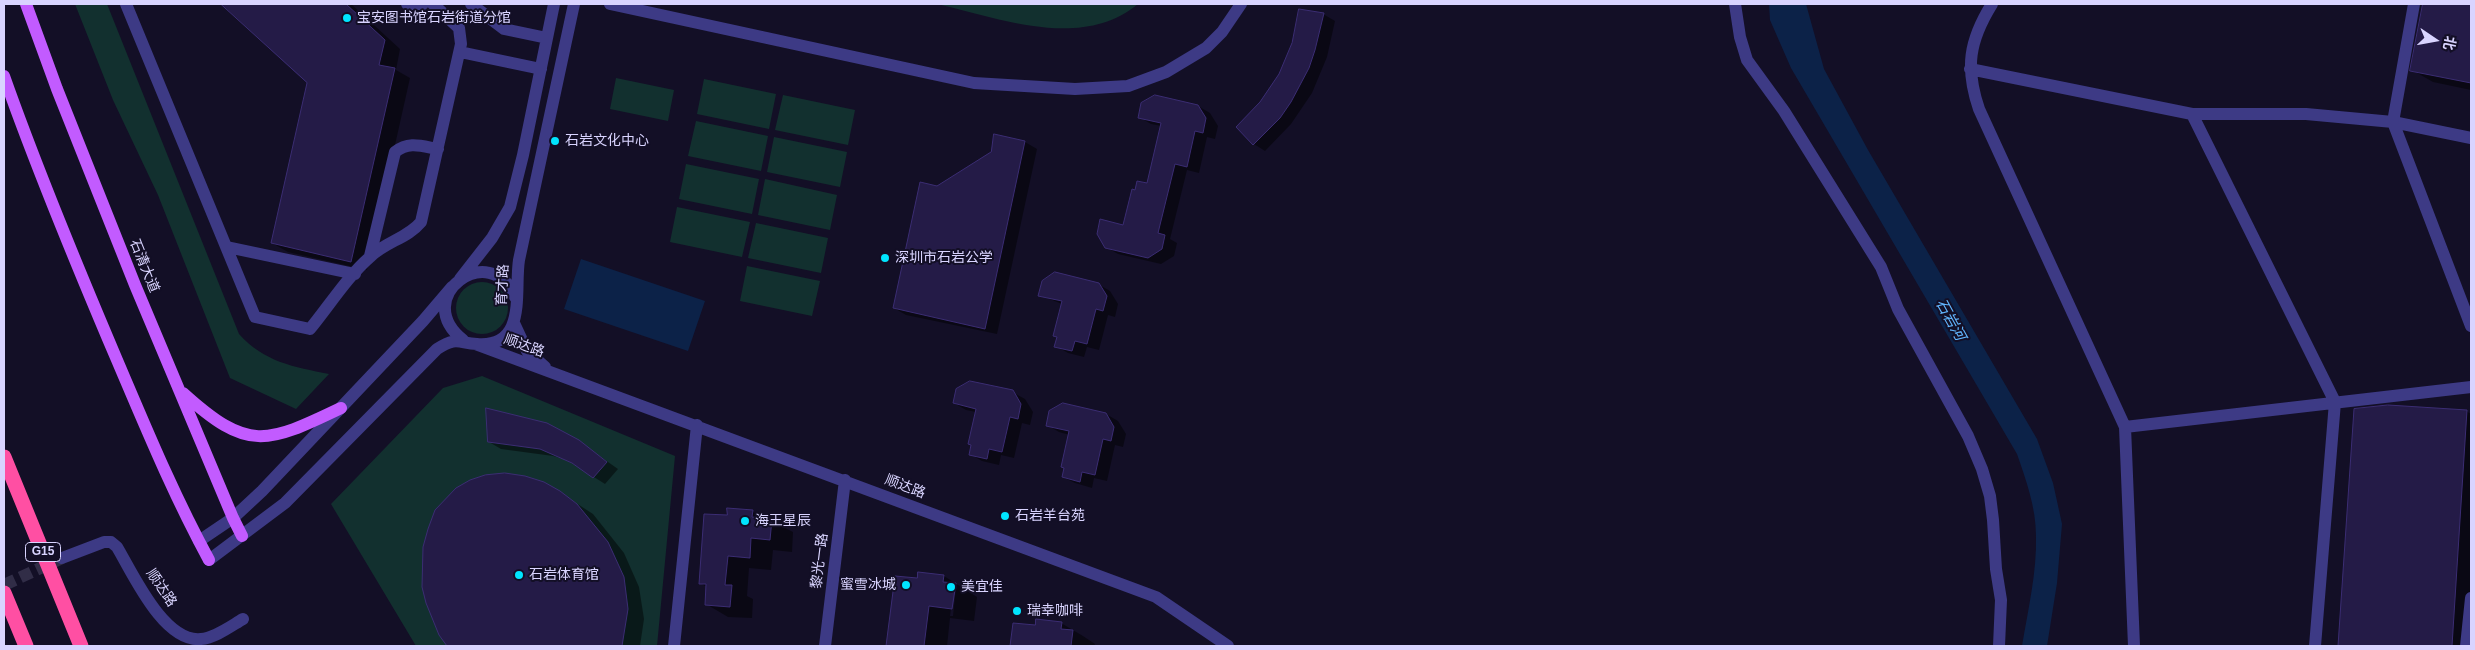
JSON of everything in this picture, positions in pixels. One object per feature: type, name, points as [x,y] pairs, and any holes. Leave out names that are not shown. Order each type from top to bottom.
[{"type":"highway","name":"G15","points":[[4,457],[81,646]]},
{"type":"highway","points":[[4,593],[26,646]]},
{"type":"main road","name":"石清大道","points":[[26,4],[57,89],[178,388],[232,518],[242,536]]},
{"type":"main road","points":[[4,76],[42,181],[93,302],[172,487],[209,560]]},
{"type":"main road","points":[[178,388],[215,420],[251,436],[263,437],[287,432],[341,408]]},
{"type":"street","points":[[126,4],[255,317],[310,329],[370,256],[384,246],[410,233],[421,222],[460,52],[459,28],[433,4]]},
{"type":"street","points":[[407,4],[423,4]]},
{"type":"street","points":[[471,4],[504,29],[547,38]]},
{"type":"street","name":"育才路","points":[[199,541],[232,518],[262,491],[456,283],[492,238],[510,207],[524,155],[554,4]]},
{"type":"street","name":"育才路","points":[[209,560],[285,503],[437,348],[445,343],[469,342],[487,344],[499,340],[508,333],[518,311],[516,300],[519,260],[574,4]]},
{"type":"street","points":[[610,4],[974,83],[1075,89],[1128,86],[1166,72],[1206,48],[1222,32],[1241,4]]},
{"type":"street","points":[[1735,4],[1740,37],[1747,60],[1794,126],[1881,267],[1898,309],[1968,436],[1982,469],[1990,496],[1994,554],[2001,600],[1999,646]]},
{"type":"street","points":[[1992,4],[1976,34],[1971,51],[1970,69],[1973,90],[1979,109],[2125,427],[2134,646]]},
{"type":"street","points":[[2414,4],[2393,122],[2471,326]]},
{"type":"street","points":[[460,52],[541,68]]},
{"type":"street","points":[[1970,69],[2192,114],[2306,114],[2393,122],[2471,138]]},
{"type":"street","points":[[2192,114],[2335,402],[2315,646]]},
{"type":"street","points":[[370,256],[395,152],[404,146],[414,144],[438,149]]},
{"type":"street","points":[[227,247],[354,274]]},
{"type":"street","points":[[469,342],[454,333],[448,322],[446,304],[456,283],[470,273],[494,274],[504,280],[512,289],[516,300]]},
{"type":"street","name":"顺达路","points":[[514,323],[527,351],[547,369],[562,376]]},
{"type":"street","name":"顺达路","points":[[469,342],[697,425],[1156,597],[1228,646]]},
{"type":"street","points":[[2125,427],[2471,387]]},
{"type":"street","points":[[674,646],[697,425]]},
{"type":"street","name":"黎光一路","points":[[825,646],[845,480]]},
{"type":"street","name":"顺达路","points":[[62,558],[104,542],[111,542],[117,547],[160,616],[176,632],[187,637],[201,639],[213,636],[243,619]]},
{"type":"street","points":[[2466,646],[2471,598]]},
{"type":"green space","points":[[75,4],[107,4],[239,334],[259,351],[280,362],[329,374],[296,409],[230,378],[158,195],[113,100]]},
{"type":"green space","points":[[937,4],[1138,4],[1116,18],[1091,26],[1066,28],[1013,23]]},
{"type":"green space","points":[[616,78],[674,90],[668,121],[610,109]]},
{"type":"green space","points":[[704,79],[776,94],[769,129],[697,114]]},
{"type":"green space","points":[[783,95],[855,110],[848,145],[775,130]]},
{"type":"green space","points":[[696,121],[768,136],[761,171],[688,156]]},
{"type":"green space","points":[[774,137],[847,152],[840,187],[767,172]]},
{"type":"green space","points":[[686,164],[759,179],[752,214],[679,199]]},
{"type":"green space","points":[[765,179],[837,195],[830,230],[758,215]]},
{"type":"green space","points":[[677,207],[750,222],[742,257],[670,242]]},
{"type":"green space","points":[[756,223],[828,238],[821,273],[748,258]]},
{"type":"green space","points":[[747,266],[820,281],[812,316],[740,301]]},
{"type":"green space","points":[[482,282],[492,284],[500,290],[506,298],[508,308],[506,318],[500,326],[492,332],[482,334],[472,332],[464,326],[458,318],[456,308],[458,298],[464,290],[472,284]]},
{"type":"green space","name":"石岩体育馆","points":[[482,376],[675,456],[657,646],[416,646],[331,504],[443,388]]},
{"type":"water","name":"石岩河","points":[[1769,4],[1806,4],[1824,69],[1868,150],[2037,439],[2053,483],[2062,524],[2057,583],[2047,646],[2022,646],[2034,577],[2036,525],[2027,484],[2017,454],[1791,68],[1770,20]]},
{"type":"water","points":[[581,259],[705,301],[688,351],[564,309]]},
{"type":"building","points":[[221,4],[346,4],[385,40],[379,65],[395,68],[351,262],[271,243],[307,83]]},
{"type":"building","points":[[2423,4],[2471,4],[2471,83],[2410,71]]},
{"type":"building","points":[[1299,9],[1324,13],[1309,68],[1280,118],[1253,145],[1236,127],[1260,102],[1279,74],[1292,43]]},
{"type":"building","points":[[1155,95],[1198,105],[1206,118],[1203,133],[1195,131],[1187,167],[1175,164],[1158,233],[1165,235],[1162,249],[1148,258],[1105,248],[1097,234],[1100,219],[1123,225],[1132,189],[1135,190],[1137,181],[1147,183],[1161,123],[1138,118],[1141,103]]},
{"type":"building","points":[[994,134],[1025,141],[985,329],[893,308],[920,182],[937,186],[991,152]]},
{"type":"building","points":[[1055,272],[1099,283],[1107,296],[1103,311],[1096,309],[1087,344],[1075,341],[1072,351],[1054,347],[1057,337],[1053,336],[1062,301],[1038,296],[1042,281]]},
{"type":"building","points":[[970,381],[1013,390],[1021,404],[1018,419],[1010,417],[1002,452],[989,449],[987,459],[969,455],[971,445],[968,444],[976,409],[953,403],[956,389]]},
{"type":"building","points":[[1063,403],[1106,413],[1114,427],[1111,441],[1103,439],[1095,475],[1082,472],[1080,482],[1062,477],[1064,468],[1061,467],[1069,431],[1046,426],[1049,411]]},
{"type":"building","points":[[2388,405],[2467,410],[2452,646],[2338,646],[2354,409]]},
{"type":"building","points":[[486,408],[547,423],[579,440],[607,462],[593,478],[572,463],[540,449],[488,442]]},
{"type":"building","points":[[505,473],[525,476],[544,482],[560,491],[577,504],[608,542],[624,577],[628,609],[622,646],[447,646],[439,635],[426,603],[422,587],[423,547],[435,510],[456,488],[470,480],[485,475]]},
{"type":"building","points":[[727,508],[753,510],[752,517],[772,519],[770,540],[751,538],[750,558],[728,556],[725,585],[732,585],[730,607],[705,605],[706,584],[699,584],[704,514],[727,515]]},
{"type":"building","points":[[918,572],[944,575],[943,582],[956,583],[952,609],[929,606],[924,646],[886,646],[895,576],[917,578]]},
{"type":"building","points":[[1036,619],[1062,622],[1061,629],[1073,630],[1071,646],[1010,646],[1013,623],[1035,625]]},
{"type":"tunnel","points":[[4,585],[62,558]]},
{"type":"place","name":"宝安图书馆石岩街道分馆","points":[[347,18]]},
{"type":"place","name":"石岩文化中心","points":[[555,141]]},
{"type":"place","name":"深圳市石岩公学","points":[[885,258]]},
{"type":"place","name":"石岩羊台苑","points":[[1005,516]]},
{"type":"place","name":"海王星辰","points":[[745,521]]},
{"type":"place","name":"石岩体育馆","points":[[519,575]]},
{"type":"place","name":"蜜雪冰城","points":[[906,585]]},
{"type":"place","name":"美宜佳","points":[[951,587]]},
{"type":"place","name":"瑞幸咖啡","points":[[1017,611]]}]
